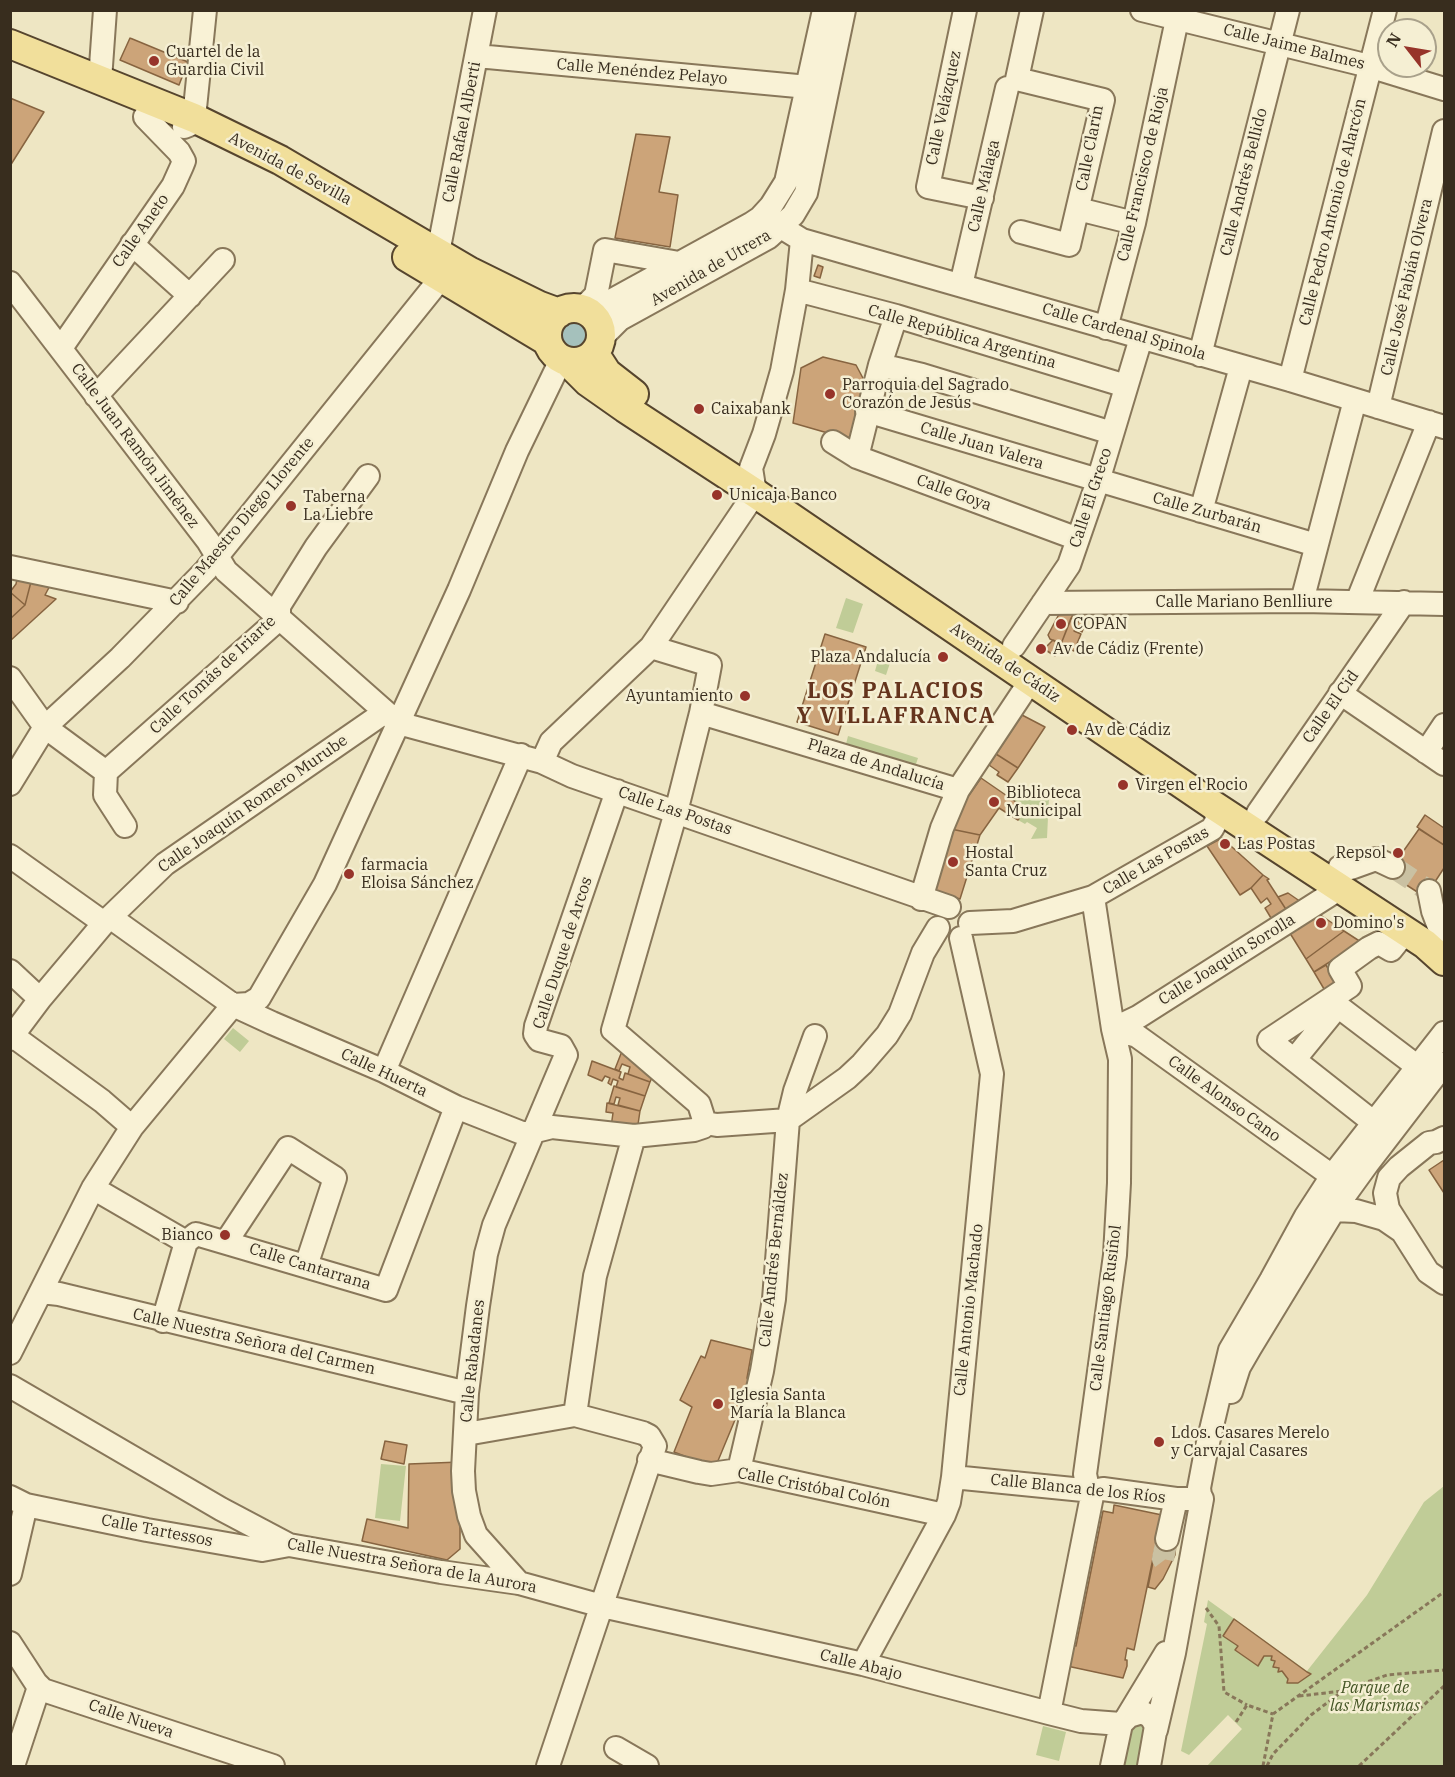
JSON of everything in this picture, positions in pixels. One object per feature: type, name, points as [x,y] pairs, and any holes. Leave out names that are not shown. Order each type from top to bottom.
[{"type":"main road","name":"Avenida de Sevilla","points":[[10,44],[194,118],[280,160],[440,266]]},
{"type":"main road","name":"Avenida de Sevilla","points":[[10,62],[146,117],[273,176],[575,336]]},
{"type":"main road","name":"Avenida de Cádiz","points":[[575,336],[588,382],[625,408],[753,480],[1014,646],[1258,813],[1444,961]]},
{"type":"main road","name":"Avenida de Cádiz","points":[[753,480],[1031,680],[1213,805],[1340,878],[1443,933]]},
{"type":"street","points":[[100,81],[105,10]]},
{"type":"street","points":[[146,117],[159,118],[184,127],[189,125],[194,118],[205,10]]},
{"type":"street","name":"Calle Rafael Alberti","points":[[440,266],[485,10]]},
{"type":"street","name":"Avenida de Utrera","points":[[575,336],[679,264],[760,218],[777,198],[786,182],[824,10]]},
{"type":"street","name":"Avenida de Utrera","points":[[575,336],[620,319],[769,237],[793,215],[806,193],[844,10]]},
{"type":"street","name":"Calle Velázquez","points":[[965,10],[919,188],[982,198]]},
{"type":"street","name":"Calle Clarín","points":[[1021,232],[1070,245],[1103,100],[1017,79],[1032,10]]},
{"type":"street","name":"Calle Jaime Balmes","points":[[1142,10],[1179,15],[1370,66],[1444,89]]},
{"type":"street","name":"Calle Andrés Bellido","points":[[1200,355],[1288,10]]},
{"type":"street","name":"Calle Pedro Antonio de Alarcón","points":[[1290,380],[1385,10]]},
{"type":"street","name":"Calle Francisco de Rioja","points":[[1106,328],[1134,223],[1179,15]]},
{"type":"street","name":"Calle Menéndez Pelayo","points":[[477,56],[808,87]]},
{"type":"street","name":"Calle Málaga","points":[[961,285],[1007,88]]},
{"type":"street","name":"Calle Aneto","points":[[61,348],[173,186],[184,161],[179,152],[146,117]]},
{"type":"street","name":"Calle José Fabián Olvera","points":[[1378,407],[1444,131]]},
{"type":"street","name":"Calle Clarín","points":[[1078,209],[1134,223]]},
{"type":"street","name":"Calle Cardenal Spinola","points":[[782,227],[802,240],[1290,380],[1437,425]]},
{"type":"street","points":[[542,762],[551,742],[651,647],[753,480],[782,371],[797,290],[802,240]]},
{"type":"street","points":[[132,244],[190,296]]},
{"type":"street","points":[[10,1353],[93,1188],[132,1127],[233,1005],[253,1002],[262,994],[325,884],[392,718],[459,590],[517,451],[596,295],[605,250],[679,264]]},
{"type":"street","points":[[96,396],[223,260]]},
{"type":"street","name":"Calle Maestro Diego Llorente","points":[[10,784],[45,727],[177,602],[216,556],[440,266]]},
{"type":"street","name":"Calle Juan Ramón Jiménez","points":[[10,283],[207,541],[226,571],[392,718]]},
{"type":"street","name":"Calle República Argentina","points":[[797,290],[896,316],[1126,386]]},
{"type":"street","points":[[856,457],[880,365],[896,316]]},
{"type":"street","name":"Calle El Greco","points":[[1014,646],[1068,565],[1098,481],[1141,338]]},
{"type":"street","points":[[880,365],[922,375],[1112,433]]},
{"type":"street","points":[[1201,511],[1241,366]]},
{"type":"street","points":[[1302,601],[1355,400]]},
{"type":"street","name":"Calle Juan Valera","points":[[867,411],[1098,481]]},
{"type":"street","points":[[1357,602],[1437,425]]},
{"type":"street","name":"Calle Goya","points":[[833,442],[856,457],[1078,539]]},
{"type":"street","name":"Calle Tomás de Iriarte","points":[[106,772],[279,619],[279,606],[316,547],[368,476]]},
{"type":"street","name":"Calle Zurbarán","points":[[1098,481],[1316,545]]},
{"type":"street","points":[[10,567],[177,602]]},
{"type":"street","name":"Calle Mariano Benlliure","points":[[1043,603],[1302,601],[1444,604]]},
{"type":"street","name":"Calle El Cid","points":[[1258,813],[1404,602]]},
{"type":"street","points":[[651,647],[710,664],[701,712],[676,812],[614,1030],[699,1104],[705,1123]]},
{"type":"street","points":[[10,678],[45,727],[106,772],[105,795],[125,826]]},
{"type":"street","name":"Plaza de Andalucía","points":[[701,712],[958,790],[1031,680]]},
{"type":"street","points":[[1340,693],[1436,758],[1444,725]]},
{"type":"street","name":"Calle Las Postas","points":[[392,718],[542,762],[572,776],[949,907]]},
{"type":"street","name":"Calle Joaquín Romero Murube","points":[[11,1038],[40,999],[107,920],[175,855],[392,718]]},
{"type":"street","points":[[384,1071],[521,755]]},
{"type":"street","points":[[921,899],[942,828],[958,790]]},
{"type":"street","name":"Calle Duque de Arcos","points":[[536,1131],[566,1055],[561,1046],[539,1040],[535,1034],[536,1026],[616,791]]},
{"type":"street","name":"Calle Las Postas","points":[[965,931],[1012,921],[1093,897],[1212,829],[1217,820],[1213,805]]},
{"type":"street","name":"Calle Huerta","points":[[10,856],[233,1005],[384,1071],[456,1107],[522,1133],[552,1127],[634,1136],[694,1130],[703,1127],[705,1123],[717,1125],[788,1120]]},
{"type":"street","points":[[1340,878],[1349,869],[1376,859],[1393,867]]},
{"type":"street","name":"Calle Joaquín Sorolla","points":[[1113,1029],[1138,1017],[1340,878]]},
{"type":"street","points":[[1429,891],[1432,911],[1443,933]]},
{"type":"street","name":"Calle Santiago Rusiñol","points":[[1049,1713],[1093,1491],[1087,1484],[1085,1474],[1115,1255],[1119,1183],[1120,1059],[1113,1029],[1093,897]]},
{"type":"street","points":[[788,1120],[847,1078],[887,1035],[900,1014],[923,953],[938,928],[939,915],[949,907],[959,907],[965,911],[965,931],[954,940],[941,934],[938,928]]},
{"type":"street","name":"Calle Antonio Machado","points":[[863,1664],[950,1502],[992,1074],[965,931]]},
{"type":"street","points":[[1294,1060],[1334,1003],[1350,986],[1340,969],[1378,943],[1391,950],[1399,940]]},
{"type":"street","points":[[10,971],[40,999]]},
{"type":"street","points":[[1334,1003],[1269,1040],[1379,1132],[1399,1167]]},
{"type":"street","points":[[1334,1003],[1418,1067]]},
{"type":"street","name":"Calle Alonso Cano","points":[[1113,1029],[1137,1036],[1332,1176]]},
{"type":"street","points":[[1444,1033],[1418,1067],[1379,1132],[1368,1163],[1365,1180],[1366,1188],[1428,1272],[1444,1283]]},
{"type":"street","name":"Calle Andrés Bernáldez","points":[[739,1470],[762,1371],[774,1299],[788,1120],[795,1091],[815,1036]]},
{"type":"street","points":[[11,1038],[102,1101],[132,1127]]},
{"type":"street","points":[[1149,1767],[1174,1653],[1178,1621],[1178,1572],[1202,1499],[1199,1488],[1228,1355],[1306,1216],[1332,1176],[1379,1132],[1444,1064]]},
{"type":"street","name":"Calle Cantarrana","points":[[186,1242],[196,1234],[386,1290],[456,1107]]},
{"type":"street","name":"Calle Rabadanes","points":[[519,1583],[476,1534],[471,1525],[464,1491],[467,1393],[478,1306],[489,1245],[501,1209],[536,1131]]},
{"type":"street","points":[[575,1415],[595,1276],[634,1136]]},
{"type":"street","points":[[1392,1225],[1385,1198],[1389,1178],[1429,1143],[1436,1143],[1444,1138]]},
{"type":"street","points":[[226,1242],[288,1148],[335,1178],[306,1266]]},
{"type":"street","points":[[1202,1499],[1208,1496],[1226,1409],[1239,1367],[1291,1278],[1334,1210],[1368,1163]]},
{"type":"street","points":[[93,1188],[186,1242],[163,1321]]},
{"type":"street","points":[[1334,1210],[1350,1209],[1392,1225]]},
{"type":"street","name":"Calle Nuestra Señora del Carmen","points":[[40,1292],[59,1294],[467,1393]]},
{"type":"street","name":"Calle Nuestra Señora de la Aurora","points":[[10,1386],[221,1509],[289,1545],[441,1572],[519,1583],[602,1606]]},
{"type":"street","points":[[466,1434],[575,1415],[643,1433],[649,1436],[655,1446],[548,1767]]},
{"type":"street","name":"Calle Cristóbal Colón","points":[[649,1460],[699,1472],[739,1470],[944,1515]]},
{"type":"street","name":"Calle Blanca de los Ríos","points":[[953,1477],[1093,1491],[1103,1489],[1176,1499],[1202,1499]]},
{"type":"street","points":[[1167,1539],[1176,1499]]},
{"type":"street","points":[[10,1574],[18,1501]]},
{"type":"street","name":"Calle Tartessos","points":[[18,1501],[147,1530],[262,1550],[289,1545]]},
{"type":"street","name":"Calle Abajo","points":[[602,1606],[863,1664],[1081,1720],[1123,1722],[1135,1713],[1146,1713],[1154,1721],[1156,1730]]},
{"type":"street","points":[[1112,1767],[1123,1722],[1159,1667],[1178,1621]]},
{"type":"street","points":[[10,1643],[39,1687],[19,1721],[13,1767]]},
{"type":"street","name":"Calle Nueva","points":[[39,1687],[273,1767]]},
{"type":"street","points":[[616,1748],[647,1767]]},
{"type":"path","points":[[1265,1767],[1273,1714],[1444,1592]]},
{"type":"path","points":[[1206,1608],[1219,1626],[1224,1692],[1247,1705],[1273,1714]]},
{"type":"path","points":[[1298,1696],[1344,1690],[1387,1675],[1444,1670]]},
{"type":"path","points":[[1359,1767],[1444,1686]]},
{"type":"path","points":[[1265,1767],[1273,1754],[1311,1715],[1344,1690]]},
{"type":"path","points":[[1236,1722],[1247,1705]]},
{"type":"green space","points":[[846,598],[863,604],[853,633],[836,628]]},
{"type":"green space","points":[[881,650],[892,657],[886,675],[875,671]]},
{"type":"green space","points":[[848,736],[918,758],[914,770],[845,748]]},
{"type":"green space","points":[[1013,785],[1027,794],[1031,787],[1049,797],[1047,838],[1031,839],[1037,828],[1018,820],[1025,809],[1006,796]]},
{"type":"green space","points":[[233,1028],[249,1041],[240,1052],[224,1039]]},
{"type":"green space","points":[[381,1464],[406,1466],[400,1521],[375,1518]]},
{"type":"green space","name":"Parque de las Marismas","points":[[1444,1486],[1444,1766],[1207,1766],[1242,1729],[1228,1715],[1189,1755],[1181,1751],[1207,1624],[1204,1622],[1208,1600],[1307,1671],[1367,1595],[1424,1502]]},
{"type":"green space","points":[[1141,1723],[1146,1726],[1140,1766],[1124,1766],[1132,1727]]},
{"type":"green space","points":[[1043,1726],[1066,1732],[1059,1761],[1036,1755]]},
{"type":"water","points":[[574,322],[583,326],[587,335],[583,344],[574,348],[565,344],[561,335],[565,326]]},
{"type":"building","name":"Cuartel de la Guardia Civil","points":[[130,38],[188,62],[179,85],[120,60]]},
{"type":"building","points":[[10,98],[44,112],[10,166]]},
{"type":"building","points":[[636,134],[670,137],[659,192],[678,195],[670,247],[615,238]]},
{"type":"building","points":[[818,265],[823,267],[820,278],[814,276]]},
{"type":"building","name":"Parroquia del Sagrado Corazón de Jesús","points":[[823,357],[856,365],[865,382],[855,414],[858,420],[852,440],[793,423],[801,368]]},
{"type":"building","points":[[18,575],[32,578],[25,605],[10,592],[16,584]]},
{"type":"building","points":[[32,578],[52,582],[45,595],[56,599],[10,641],[10,619],[25,605]]},
{"type":"building","points":[[10,592],[25,605],[10,619]]},
{"type":"building","name":"COPAN","points":[[1061,614],[1073,614],[1061,644],[1050,639],[1048,635]]},
{"type":"building","points":[[1082,614],[1089,614],[1082,632],[1076,628],[1074,631],[1081,634],[1074,651],[1061,644],[1071,618],[1079,622]]},
{"type":"building","points":[[825,634],[866,647],[838,735],[797,722]]},
{"type":"building","points":[[1053,640],[1062,644],[1055,656],[1044,649]]},
{"type":"building","points":[[1022,715],[1045,727],[1018,768],[996,754]]},
{"type":"building","points":[[996,754],[1018,768],[1008,782],[997,775],[999,772],[989,765]]},
{"type":"building","points":[[981,778],[1026,809],[1018,820],[999,808],[980,835],[946,828]]},
{"type":"building","points":[[1425,815],[1444,828],[1444,845],[1417,827]]},
{"type":"building","name":"Hostal Santa Cruz","points":[[946,828],[980,835],[960,899],[927,889]]},
{"type":"building","points":[[1419,829],[1444,845],[1444,868],[1425,897],[1388,873]]},
{"type":"building","points":[[1222,838],[1263,875],[1251,888],[1240,895],[1207,846]]},
{"type":"building","points":[[1263,875],[1269,879],[1267,880],[1289,914],[1274,923],[1265,908],[1271,904],[1267,898],[1261,903],[1251,888]]},
{"type":"building","points":[[1288,893],[1304,904],[1289,914],[1278,897]]},
{"type":"building","points":[[1316,912],[1344,931],[1306,959],[1288,930]]},
{"type":"building","points":[[1344,931],[1361,942],[1314,972],[1306,959]]},
{"type":"building","points":[[1326,965],[1337,984],[1327,994],[1314,972]]},
{"type":"building","points":[[624,1046],[655,1071],[650,1082],[628,1074],[630,1067],[622,1064],[619,1071],[615,1069]]},
{"type":"building","points":[[592,1061],[621,1072],[619,1078],[623,1080],[625,1073],[650,1082],[645,1096],[616,1087],[618,1081],[613,1079],[611,1085],[608,1083],[610,1078],[605,1076],[602,1081],[588,1075]]},
{"type":"building","points":[[614,1086],[645,1096],[640,1111],[618,1105],[620,1098],[616,1097],[614,1104],[609,1103]]},
{"type":"building","points":[[607,1103],[640,1111],[637,1131],[611,1127],[613,1113],[606,1112]]},
{"type":"building","points":[[1444,1160],[1444,1193],[1429,1170]]},
{"type":"building","name":"Iglesia Santa María la Blanca","points":[[711,1340],[752,1350],[747,1378],[750,1383],[745,1417],[737,1415],[715,1468],[674,1452],[692,1407],[680,1400],[701,1356],[705,1358]]},
{"type":"building","points":[[385,1441],[407,1445],[404,1464],[381,1459]]},
{"type":"building","points":[[460,1462],[460,1549],[447,1560],[362,1541],[367,1519],[408,1528],[409,1464]]},
{"type":"building","points":[[1114,1505],[1162,1515],[1134,1650],[1127,1648],[1125,1660],[1127,1660],[1127,1666],[1123,1678],[1067,1666],[1072,1645],[1076,1646],[1103,1511],[1113,1513]]},
{"type":"building","points":[[1158,1537],[1176,1541],[1175,1555],[1163,1579],[1155,1589],[1148,1587]]},
{"type":"building","points":[[1234,1619],[1311,1674],[1298,1683],[1287,1683],[1288,1679],[1282,1671],[1278,1672],[1279,1668],[1273,1667],[1275,1661],[1271,1660],[1272,1656],[1264,1656],[1258,1666],[1235,1650],[1238,1646],[1223,1636]]},
{"type":"tunnel","points":[[1393,867],[1429,891]]},
{"type":"tunnel","points":[[1167,1539],[1163,1559],[1169,1567]]},
{"type":"place","name":"Cuartel de la Guardia Civil","points":[[154,61]]},
{"type":"place","name":"Parroquia del Sagrado Corazón de Jesús","points":[[830,394]]},
{"type":"place","name":"Caixabank","points":[[699,409]]},
{"type":"place","name":"Unicaja Banco","points":[[717,495]]},
{"type":"place","name":"Taberna La Liebre","points":[[291,506]]},
{"type":"place","name":"COPAN","points":[[1061,624]]},
{"type":"place","name":"Av de Cádiz (Frente)","points":[[1041,649]]},
{"type":"place","name":"Plaza Andalucía","points":[[943,657]]},
{"type":"place","name":"Ayuntamiento","points":[[745,696]]},
{"type":"place","name":"Av de Cádiz","points":[[1072,730]]},
{"type":"place","name":"Virgen el Rocio","points":[[1123,785]]},
{"type":"place","name":"Biblioteca Municipal","points":[[994,802]]},
{"type":"place","name":"Las Postas","points":[[1225,844]]},
{"type":"place","name":"Repsol","points":[[1398,853]]},
{"type":"place","name":"Hostal Santa Cruz","points":[[953,862]]},
{"type":"place","name":"farmacia Eloisa Sánchez","points":[[349,874]]},
{"type":"place","name":"Domino's","points":[[1321,923]]},
{"type":"place","name":"Bianco","points":[[225,1235]]},
{"type":"place","name":"Iglesia Santa María la Blanca","points":[[718,1404]]},
{"type":"place","name":"Ldos. Casares Merelo y Carvajal Casares","points":[[1159,1442]]},
{"type":"district","name":"LOS PALACIOS Y VILLAFRANCA","points":[[896,704]]}]
